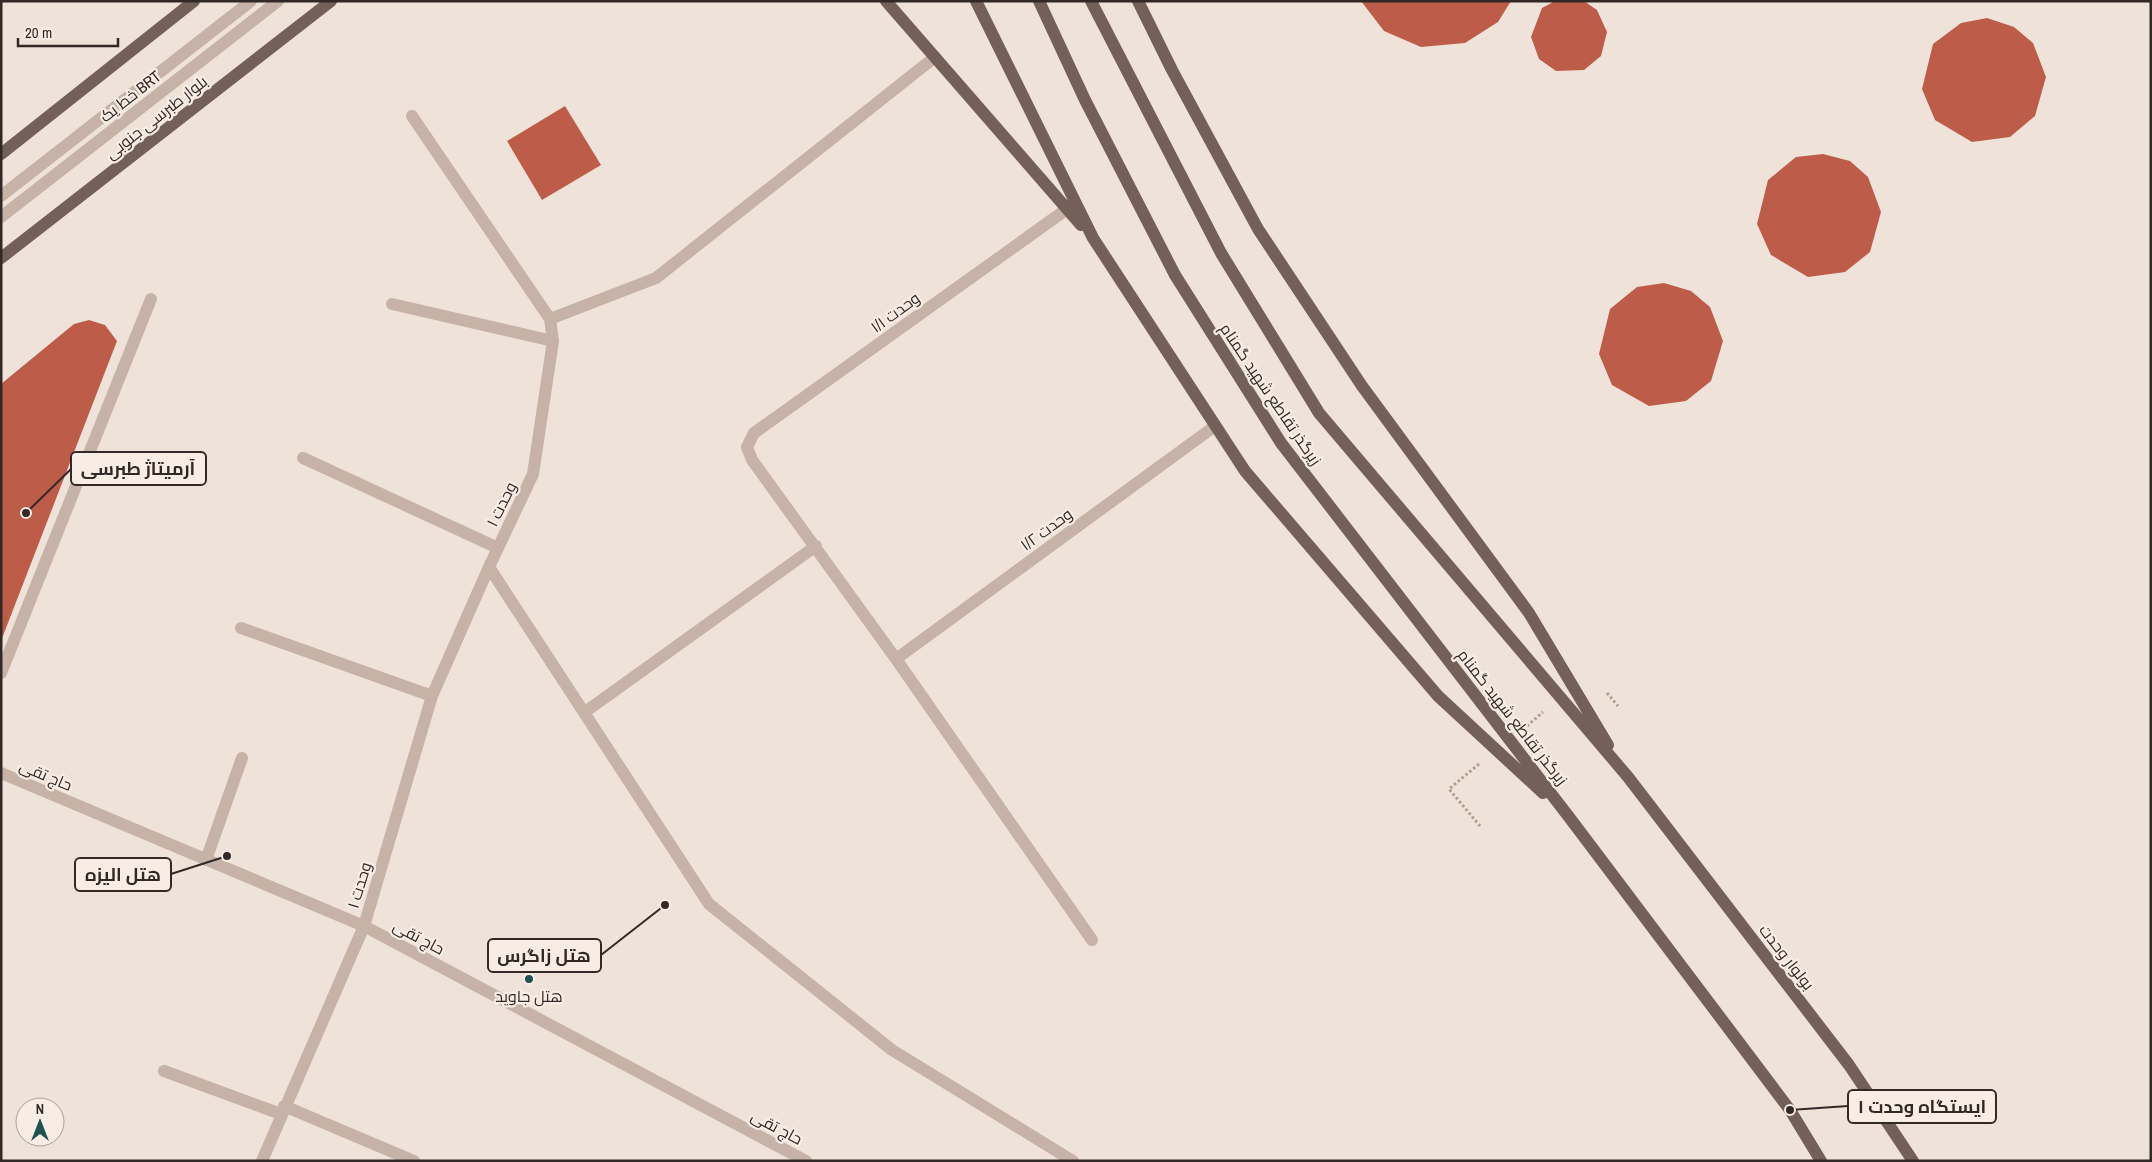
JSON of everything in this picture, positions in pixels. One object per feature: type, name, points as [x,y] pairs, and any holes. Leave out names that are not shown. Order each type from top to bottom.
[{"type":"main road","points":[[1,154],[194,1]]},
{"type":"main road","name":"بلوار طبرسی جنوبی","points":[[1,258],[331,1]]},
{"type":"main road","points":[[886,1],[1093,238]]},
{"type":"main road","points":[[976,1],[1093,238],[1245,472],[1438,696],[1569,816],[1790,1110],[1821,1161]]},
{"type":"main road","name":"زیرگذر تقاطع شهید گمنام","points":[[1039,1],[1085,100],[1175,275],[1281,443],[1569,816]]},
{"type":"main road","name":"زیرگذر تقاطع شهید گمنام","points":[[1091,1],[1221,253],[1319,413],[1628,777]]},
{"type":"main road","points":[[1138,1],[1172,70],[1258,229],[1362,386],[1529,613],[1628,777]]},
{"type":"main road","name":"بولوار وحدت","points":[[1628,777],[1850,1065],[1913,1161]]},
{"type":"street","name":"خط یک BRT","points":[[1,196],[251,1]]},
{"type":"street","name":"خط یک BRT","points":[[1,217],[278,1]]},
{"type":"street","points":[[550,319],[656,278],[935,57]]},
{"type":"street","name":"وحدت ۱","points":[[262,1161],[364,926],[432,696],[489,567],[533,474],[553,341],[550,319],[412,116]]},
{"type":"street","name":"وحدت ۱/۱","points":[[816,546],[752,460],[747,446],[754,433],[1067,209]]},
{"type":"street","points":[[1,673],[151,299]]},
{"type":"street","points":[[392,304],[553,341]]},
{"type":"street","name":"وحدت ۱/۲","points":[[896,659],[1215,426]]},
{"type":"street","points":[[303,458],[498,548]]},
{"type":"street","points":[[585,712],[816,546],[1092,940]]},
{"type":"street","points":[[489,567],[709,904],[892,1050],[1073,1161]]},
{"type":"street","points":[[241,628],[432,696]]},
{"type":"street","points":[[206,860],[242,758]]},
{"type":"street","name":"حاج تقی","points":[[1,773],[364,926],[806,1161]]},
{"type":"street","points":[[164,1071],[283,1110],[414,1161]]},
{"type":"path","points":[[1449,789],[1480,826]]},
{"type":"building","points":[[1361,1],[1511,1],[1498,22],[1465,43],[1421,47],[1384,31]]},
{"type":"building","points":[[1555,1],[1584,1],[1597,10],[1607,32],[1601,56],[1584,70],[1556,71],[1539,59],[1531,37],[1542,8]]},
{"type":"building","points":[[1987,18],[2014,27],[2033,43],[2046,77],[2035,116],[2010,137],[1972,142],[1935,120],[1922,89],[1933,44],[1961,23]]},
{"type":"building","points":[[565,106],[601,165],[542,200],[507,141]]},
{"type":"building","points":[[1823,154],[1850,161],[1868,177],[1881,212],[1870,252],[1845,272],[1808,277],[1771,255],[1757,224],[1768,180],[1796,157]]},
{"type":"building","points":[[1664,283],[1691,291],[1710,307],[1723,341],[1711,381],[1686,401],[1649,406],[1612,385],[1599,354],[1610,309],[1637,287]]},
{"type":"building","points":[[89,320],[105,325],[117,341],[1,641],[1,384],[74,324]]},
{"type":"place","name":"آرمیتاژ طبرسی","points":[[26,513]]},
{"type":"place","name":"هتل الیزه","points":[[227,856]]},
{"type":"place","name":"هتل زاگرس","points":[[665,905]]},
{"type":"place","name":"هتل جاوید","points":[[529,979]]},
{"type":"place","name":"ایستگاه وحدت ۱","points":[[1790,1110]]}]
